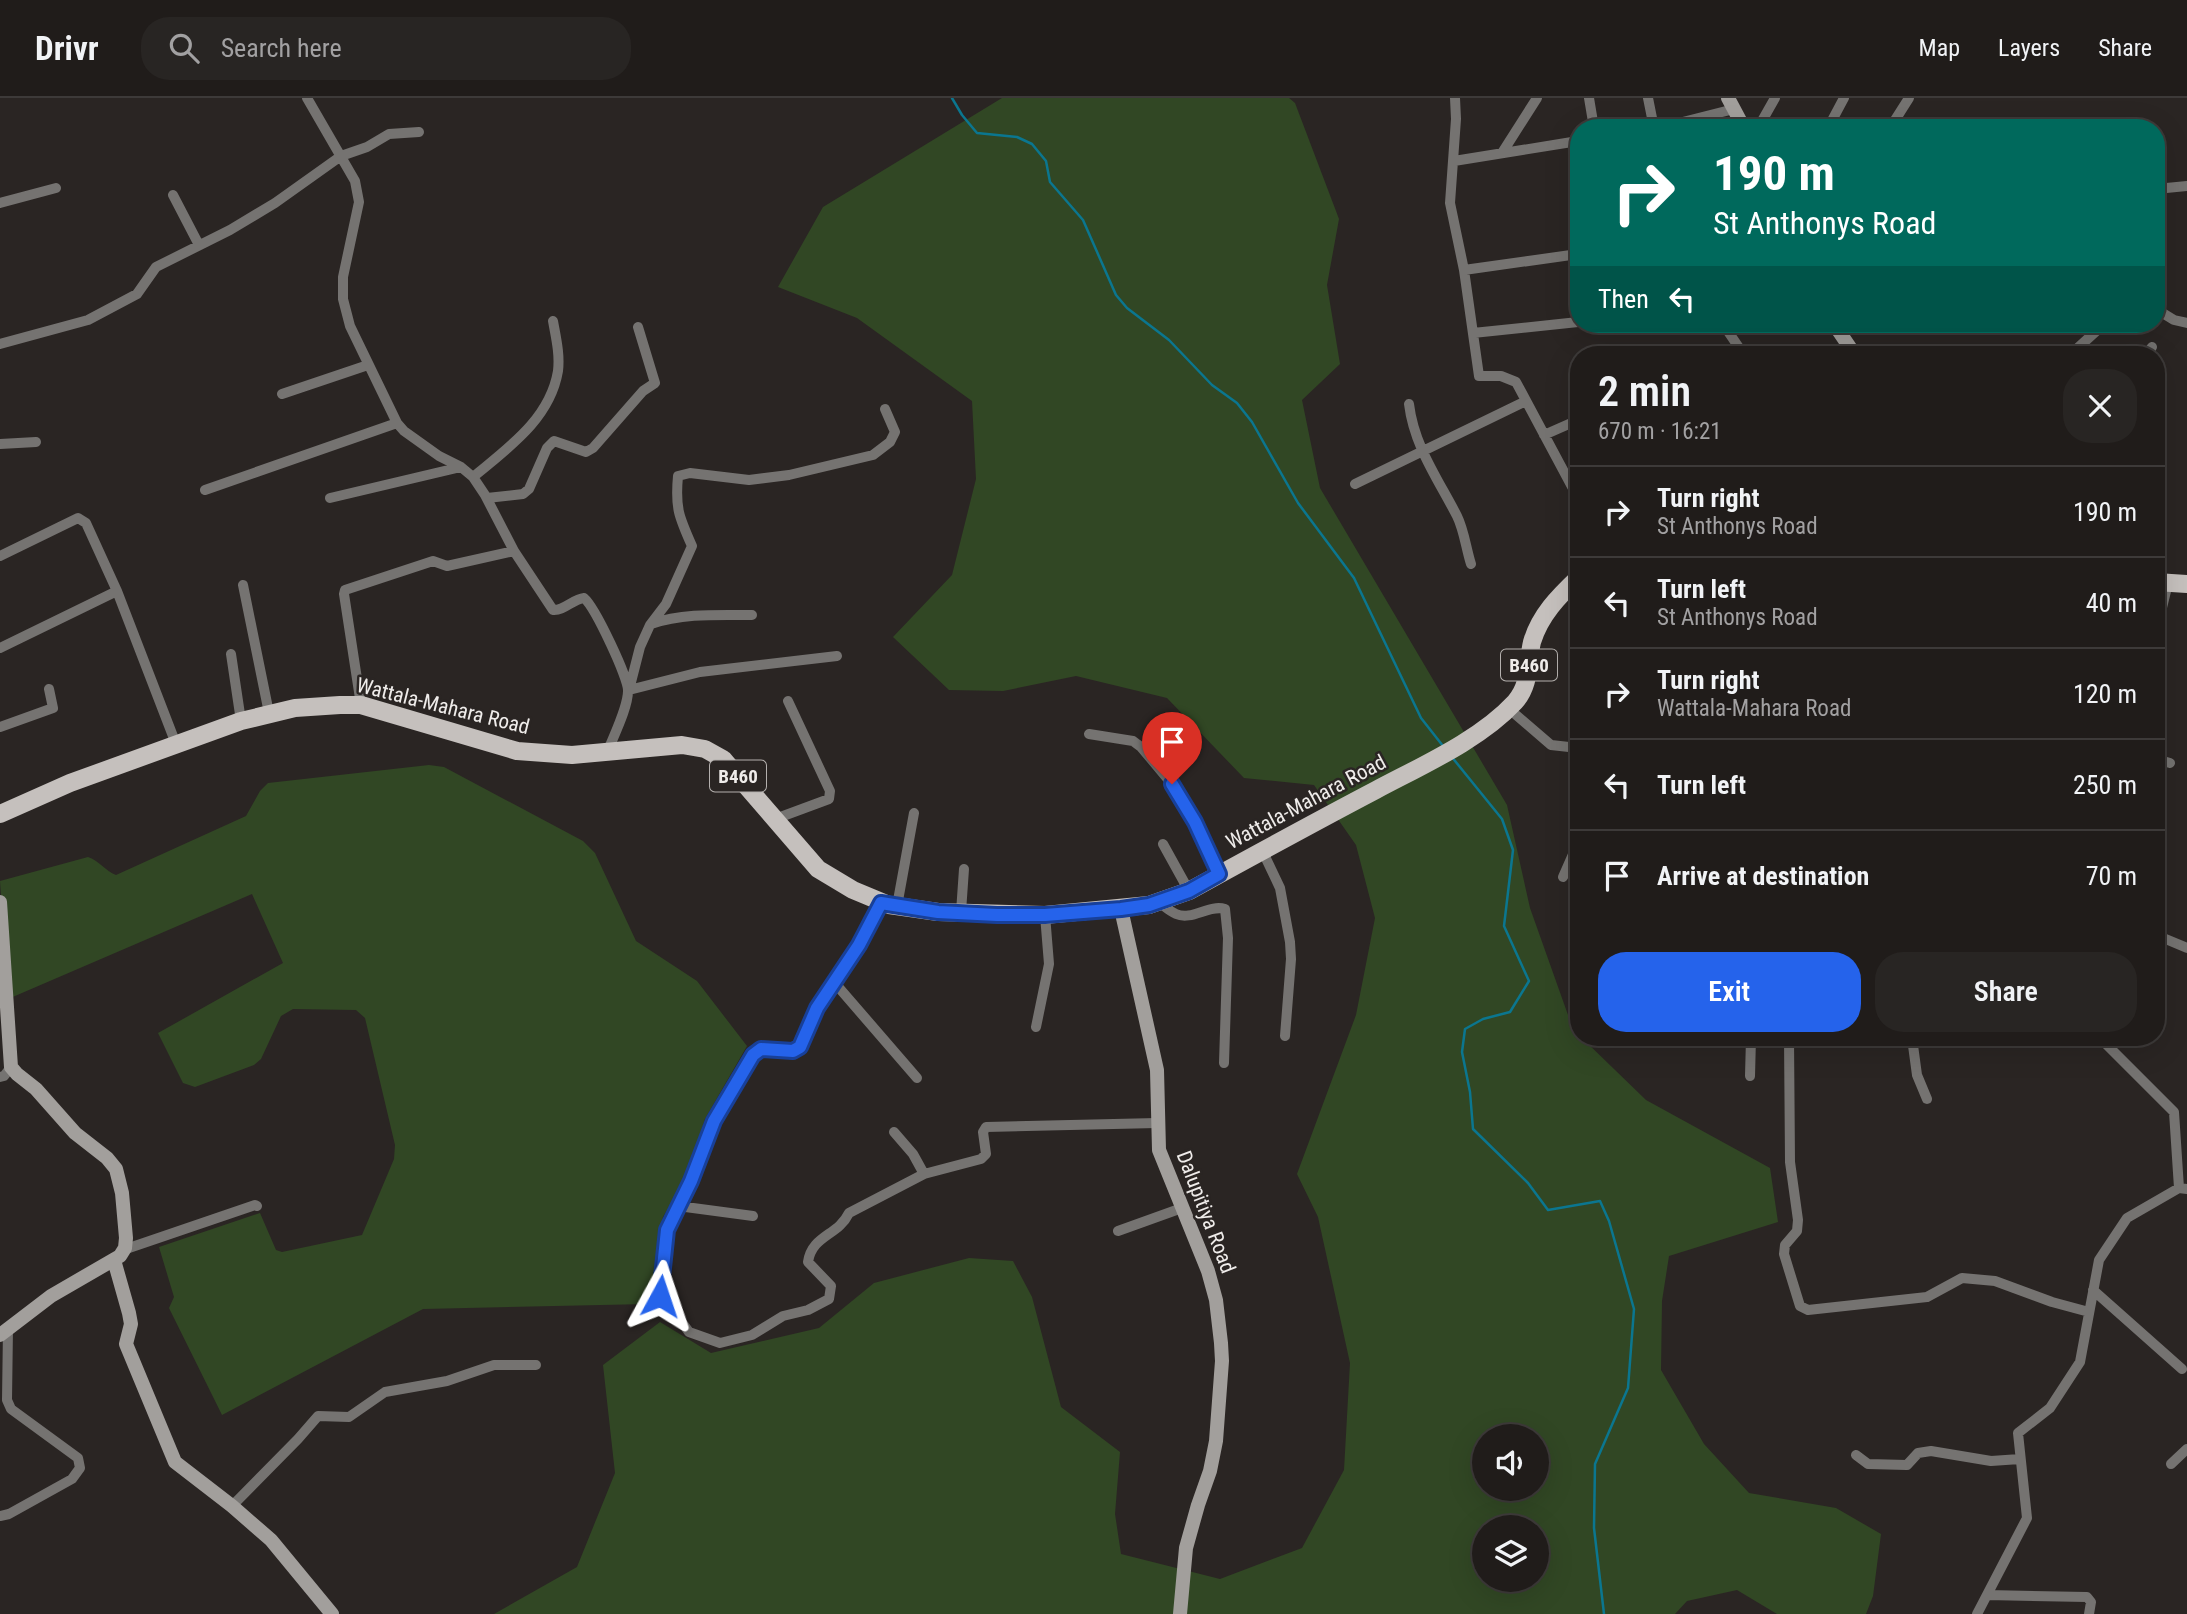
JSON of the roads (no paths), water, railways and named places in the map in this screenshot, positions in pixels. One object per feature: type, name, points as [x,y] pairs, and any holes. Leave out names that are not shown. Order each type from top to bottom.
[{"type":"main road","points":[[2165,583],[2187,584]]},
{"type":"main road","name":"Wattala-Mahara Road","points":[[0,814],[70,783],[241,721],[295,708],[360,705],[517,751],[572,755],[682,745],[705,749],[723,759],[818,869],[853,890],[889,904],[938,912],[1045,915],[1149,905],[1189,891],[1465,741],[1508,708],[1522,692],[1527,681],[1532,643],[1544,617],[1556,599],[1570,586]]},
{"type":"street","points":[[307,98],[355,181],[359,202],[343,276],[343,299],[350,326],[397,423],[439,456],[461,467],[473,477],[514,551],[553,610],[558,610],[578,598],[584,598],[590,603],[629,690]]},
{"type":"street","points":[[1455,98],[1450,203],[1464,270],[1479,376],[1501,376],[1516,382],[1570,483]]},
{"type":"street","points":[[1502,153],[1537,98]]},
{"type":"street","points":[[1590,98],[1593,119]]},
{"type":"street","points":[[1648,98],[1652,119]]},
{"type":"street","points":[[1763,119],[1775,98]]},
{"type":"street","points":[[1833,119],[1844,98]]},
{"type":"street","points":[[1896,119],[1909,98]]},
{"type":"street","points":[[1685,119],[1731,103],[1739,119]]},
{"type":"street","points":[[0,344],[88,320],[137,294],[156,267],[230,230],[275,203],[341,156],[367,147],[389,134],[419,132]]},
{"type":"street","points":[[1454,161],[1570,142]]},
{"type":"street","points":[[2165,188],[2187,186]]},
{"type":"street","points":[[0,203],[56,188]]},
{"type":"street","points":[[173,195],[199,245]]},
{"type":"street","points":[[1464,270],[1570,255]]},
{"type":"street","points":[[2165,314],[2187,323]]},
{"type":"street","points":[[473,477],[526,433],[546,404],[558,372],[558,350],[553,321]]},
{"type":"street","points":[[1473,333],[1570,323]]},
{"type":"street","points":[[487,498],[523,494],[529,489],[547,448],[554,441],[586,452],[593,448],[643,391],[655,383],[638,327]]},
{"type":"street","points":[[2080,346],[2094,333]]},
{"type":"street","points":[[282,394],[368,365]]},
{"type":"street","points":[[1354,484],[1526,401]]},
{"type":"street","points":[[1409,404],[1412,424],[1422,452],[1458,519],[1471,564]]},
{"type":"street","points":[[607,753],[629,690],[640,647],[650,625],[666,604],[692,546],[678,516],[678,476],[690,473],[749,480],[789,475],[873,455],[890,442],[895,432],[885,409]]},
{"type":"street","points":[[205,490],[397,423]]},
{"type":"street","points":[[1544,435],[1570,424]]},
{"type":"street","points":[[0,444],[36,442]]},
{"type":"street","points":[[330,498],[461,467]]},
{"type":"street","points":[[0,556],[78,518],[86,523],[117,591],[176,744]]},
{"type":"street","points":[[360,705],[345,590],[433,561],[447,566],[514,551]]},
{"type":"street","points":[[243,584],[269,713]]},
{"type":"street","points":[[0,648],[117,591]]},
{"type":"street","points":[[650,625],[666,619],[705,615],[752,615]]},
{"type":"street","points":[[231,654],[241,721]]},
{"type":"street","points":[[629,690],[700,672],[837,656]]},
{"type":"street","points":[[0,727],[53,708],[49,689]]},
{"type":"street","points":[[775,819],[829,799],[830,791],[788,701]]},
{"type":"street","points":[[1508,708],[1552,745],[1570,747]]},
{"type":"street","points":[[1089,734],[1133,741],[1141,747],[1172,784],[1195,822],[1219,874]]},
{"type":"street","points":[[2165,761],[2170,762]]},
{"type":"street","points":[[914,813],[889,904],[817,1008],[800,1047],[793,1051],[761,1049],[753,1055],[714,1121],[691,1181],[667,1230],[660,1296],[689,1332],[720,1343],[751,1335],[783,1316],[808,1310],[829,1299],[831,1286],[808,1262],[809,1252],[844,1223],[849,1213],[924,1174],[981,1159],[986,1154],[983,1132],[986,1127],[1157,1123]]},
{"type":"street","points":[[1163,844],[1189,891]]},
{"type":"street","points":[[1262,850],[1280,888],[1290,942],[1285,1037]]},
{"type":"street","points":[[1563,877],[1570,861]]},
{"type":"street","points":[[961,912],[964,869]]},
{"type":"street","points":[[1157,901],[1177,915],[1219,907],[1225,909],[1228,938],[1224,1063]]},
{"type":"street","points":[[0,902],[6,1072],[17,1074],[36,1089],[75,1133],[107,1158],[116,1169],[122,1193],[125,1248],[120,1256],[71,1283],[4,1331],[6,1400],[11,1409],[78,1458],[80,1468],[72,1479],[9,1514],[0,1516]]},
{"type":"street","name":"Dalupitiya Road","points":[[1121,909],[1157,1070],[1159,1150],[1208,1271],[1216,1300],[1222,1361],[1216,1441],[1210,1471],[1186,1548],[1181,1614]]},
{"type":"street","points":[[1036,1027],[1049,964],[1045,915]]},
{"type":"street","points":[[2165,939],[2187,948]]},
{"type":"street","points":[[834,982],[917,1078]]},
{"type":"street","points":[[1750,1076],[1751,1046]]},
{"type":"street","points":[[1789,1046],[1790,1162],[1798,1220],[1797,1231],[1785,1245],[1784,1254],[1800,1306],[1808,1310],[1927,1297],[1962,1278],[1994,1282],[2089,1312]]},
{"type":"street","points":[[1914,1046],[1917,1075],[1927,1099]]},
{"type":"street","points":[[1977,1614],[2026,1518],[2018,1433],[2050,1408],[2080,1362],[2099,1260],[2127,1218],[2183,1188],[2174,1112],[2108,1046]]},
{"type":"street","points":[[894,1132],[913,1154],[924,1174]]},
{"type":"street","points":[[125,1248],[257,1206]]},
{"type":"street","points":[[678,1206],[753,1216]]},
{"type":"street","points":[[1118,1231],[1182,1209]]},
{"type":"street","points":[[114,1260],[131,1324],[126,1344],[175,1462],[232,1506],[271,1541],[332,1614]]},
{"type":"street","points":[[2093,1290],[2182,1369]]},
{"type":"street","points":[[232,1506],[317,1416],[349,1417],[385,1392],[447,1381],[494,1365],[536,1364]]},
{"type":"street","points":[[2171,1464],[2187,1449]]},
{"type":"street","points":[[1856,1455],[1868,1464],[1908,1465],[1919,1453],[1931,1451],[1991,1461],[2020,1459]]},
{"type":"street","points":[[1987,1595],[2087,1597],[2091,1602],[2089,1614]]},
{"type":"waterway","points":[[952,98],[977,133],[1017,137],[1032,144],[1046,161],[1050,182],[1083,220],[1116,295],[1127,308],[1169,340],[1212,385],[1237,403],[1252,422],[1298,503],[1354,578],[1421,718],[1443,746]]},
{"type":"waterway","points":[[1451,756],[1502,819],[1513,850],[1504,926],[1529,981],[1510,1012],[1483,1019],[1465,1029],[1462,1052],[1470,1092],[1473,1129],[1528,1183],[1548,1210],[1600,1201],[1609,1221],[1634,1309],[1628,1388],[1595,1464],[1594,1528],[1604,1614]]}]
